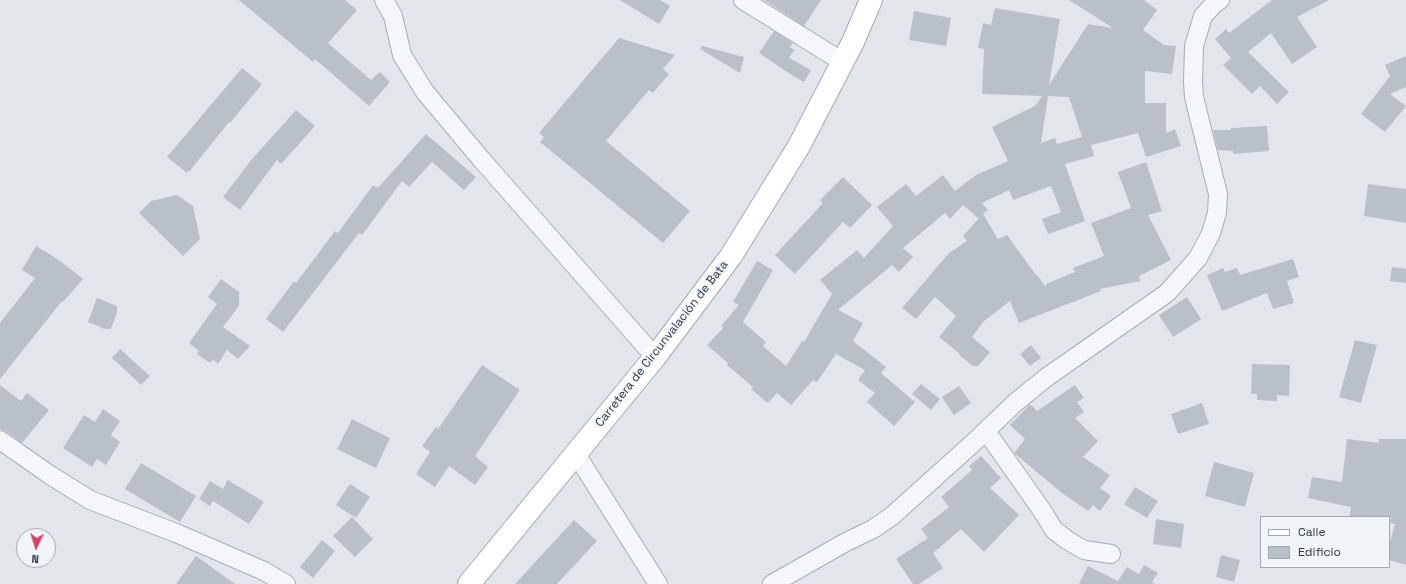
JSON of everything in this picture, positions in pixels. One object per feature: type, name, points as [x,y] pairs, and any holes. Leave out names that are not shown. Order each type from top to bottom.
[{"type":"main road","name":"Carretera de Circunvalación de Bata","points":[[469,584],[656,357],[731,256],[799,146],[853,42],[871,0]]},
{"type":"street","points":[[384,0],[393,16],[402,55],[424,92],[481,160],[656,357]]},
{"type":"street","points":[[743,0],[843,62]]},
{"type":"street","points":[[772,584],[846,542],[873,529],[892,516],[1016,402],[1047,377],[1167,293],[1198,258],[1210,233],[1216,213],[1218,194],[1194,97],[1194,46],[1203,16],[1220,0]]},
{"type":"street","points":[[986,431],[1054,530],[1084,550],[1111,554]]},
{"type":"street","points":[[0,440],[50,475],[90,500],[176,532],[264,571],[286,584]]},
{"type":"street","points":[[576,454],[658,584]]},
{"type":"building","points":[[239,0],[345,0],[357,10],[328,43],[371,80],[380,72],[390,82],[369,106],[315,59],[313,62]]},
{"type":"building","points":[[620,0],[660,0],[670,6],[659,24]]},
{"type":"building","points":[[764,0],[821,0],[804,26]]},
{"type":"building","points":[[1069,0],[1144,0],[1157,10],[1143,30],[1164,45],[1176,46],[1172,74],[1145,71],[1145,103],[1166,103],[1166,133],[1175,129],[1181,146],[1146,157],[1138,133],[1091,145],[1094,156],[1065,164],[1085,221],[1048,234],[1042,219],[1061,212],[1051,186],[1013,200],[1009,190],[982,203],[988,210],[983,214],[998,239],[1007,235],[1046,287],[1046,284],[1075,272],[1073,268],[1104,256],[1091,223],[1131,208],[1118,172],[1146,162],[1162,211],[1148,215],[1171,260],[1139,276],[1140,281],[1100,289],[1101,291],[1019,323],[1010,301],[983,322],[972,337],[990,352],[978,366],[973,366],[939,337],[956,316],[935,297],[916,319],[902,308],[949,253],[967,241],[963,236],[980,217],[978,218],[963,205],[950,219],[945,213],[903,248],[913,257],[899,272],[892,265],[838,310],[863,323],[853,341],[886,367],[881,373],[915,402],[894,426],[867,402],[875,393],[858,380],[865,370],[836,354],[817,382],[813,380],[791,405],[777,393],[768,403],[751,389],[753,387],[727,365],[728,363],[707,345],[723,328],[721,326],[739,305],[733,302],[757,261],[773,270],[743,322],[766,342],[763,346],[786,366],[802,341],[804,342],[832,294],[820,280],[857,250],[864,258],[893,226],[877,207],[906,184],[916,196],[943,175],[955,191],[976,175],[1008,161],[992,127],[1035,106],[1042,96],[982,94],[984,49],[978,48],[983,23],[991,25],[995,8],[1060,19],[1049,85],[1088,24],[1113,28]],"holes":[[[1048,96],[1069,97],[1082,137],[1057,144],[1055,138],[1041,143]]]},
{"type":"building","points":[[1272,0],[1329,0],[1297,17],[1317,47],[1292,64],[1271,33],[1248,52],[1289,92],[1277,104],[1260,86],[1252,94],[1223,65],[1231,58],[1215,39],[1226,29],[1229,33]]},
{"type":"building","points":[[914,11],[951,18],[946,46],[909,40]]},
{"type":"building","points":[[774,31],[793,43],[790,47],[794,50],[789,58],[811,70],[804,82],[759,53]]},
{"type":"building","points":[[619,38],[675,55],[663,69],[669,74],[653,93],[649,90],[606,141],[690,211],[663,243],[540,142],[544,137],[539,133]]},
{"type":"building","points":[[702,46],[744,57],[740,73],[700,49]]},
{"type":"building","points":[[1406,56],[1406,87],[1390,94],[1406,106],[1385,132],[1361,114],[1390,76],[1385,65]]},
{"type":"building","points":[[242,68],[262,84],[189,172],[187,170],[187,173],[167,157]]},
{"type":"building","points":[[296,110],[315,126],[281,164],[277,160],[240,210],[223,197],[252,159]]},
{"type":"building","points":[[1267,126],[1269,151],[1233,154],[1233,151],[1218,150],[1213,130],[1231,130],[1231,128]]},
{"type":"building","points":[[426,134],[476,177],[464,190],[432,162],[409,187],[402,181],[362,235],[359,233],[283,332],[266,319],[294,281],[296,283],[335,231],[338,233],[373,185],[378,188]]},
{"type":"building","points":[[843,177],[872,205],[850,228],[843,222],[795,274],[775,255],[823,203],[820,200]]},
{"type":"building","points":[[1368,184],[1406,189],[1406,223],[1364,216]]},
{"type":"building","points":[[177,195],[193,206],[200,239],[183,256],[139,213],[151,201]]},
{"type":"building","points":[[36,246],[59,260],[83,279],[63,302],[62,301],[0,379],[0,323],[35,278],[22,270]]},
{"type":"building","points":[[1293,259],[1299,277],[1287,281],[1294,303],[1273,309],[1267,293],[1222,311],[1207,275],[1223,268],[1225,272],[1237,268],[1240,275]]},
{"type":"building","points":[[1392,267],[1406,269],[1406,283],[1390,281]]},
{"type":"building","points":[[221,279],[239,292],[239,306],[223,327],[250,346],[238,359],[227,350],[218,364],[213,360],[210,363],[197,354],[199,351],[189,343],[217,304],[208,297]]},
{"type":"building","points":[[1187,297],[1201,319],[1173,337],[1159,315]]},
{"type":"building","points":[[97,298],[117,306],[117,312],[111,329],[105,329],[88,322]]},
{"type":"building","points":[[1355,340],[1377,345],[1361,403],[1339,397]]},
{"type":"building","points":[[1031,345],[1041,358],[1030,366],[1020,354]]},
{"type":"building","points":[[120,349],[150,376],[141,385],[112,358]]},
{"type":"building","points":[[1252,364],[1290,365],[1289,396],[1277,395],[1277,401],[1257,400],[1257,394],[1251,394]]},
{"type":"building","points":[[482,365],[520,390],[475,456],[488,467],[475,485],[449,466],[435,487],[416,474],[430,452],[422,446],[436,427],[438,429]]},
{"type":"building","points":[[921,384],[940,399],[931,410],[912,394]]},
{"type":"building","points":[[0,385],[21,401],[27,393],[49,410],[22,443],[6,431],[0,429]]},
{"type":"building","points":[[1075,385],[1084,398],[1077,402],[1084,412],[1075,418],[1098,441],[1083,457],[1110,475],[1100,488],[1111,496],[1100,511],[1093,505],[1088,511],[1062,493],[1014,453],[1025,439],[1010,425],[1030,404],[1037,411]]},
{"type":"building","points":[[959,386],[971,403],[954,415],[942,397]]},
{"type":"building","points":[[1202,403],[1209,424],[1178,434],[1171,414]]},
{"type":"building","points":[[103,409],[120,421],[111,435],[120,442],[106,465],[97,459],[92,467],[63,448],[84,415],[95,422]]},
{"type":"building","points":[[352,419],[390,438],[376,468],[337,449]]},
{"type":"building","points":[[1347,439],[1379,443],[1379,439],[1406,439],[1406,565],[1390,560],[1390,542],[1395,524],[1390,523],[1390,516],[1349,516],[1351,507],[1308,498],[1312,477],[1342,482]]},
{"type":"building","points":[[981,456],[1001,478],[990,488],[1019,515],[984,552],[961,529],[933,553],[943,568],[919,584],[913,584],[896,559],[928,538],[921,529],[949,507],[941,497],[972,470],[969,466]]},
{"type":"building","points":[[1214,462],[1254,473],[1245,507],[1205,496]]},
{"type":"building","points":[[141,463],[196,496],[180,522],[125,489]]},
{"type":"building","points":[[228,480],[264,502],[249,524],[213,501],[210,506],[199,499],[210,481],[223,489]]},
{"type":"building","points":[[350,484],[370,497],[356,518],[336,505]]},
{"type":"building","points":[[1135,487],[1158,501],[1147,518],[1124,504]]},
{"type":"building","points":[[352,517],[373,539],[355,557],[333,536]]},
{"type":"building","points":[[1156,519],[1184,524],[1181,548],[1153,544]]},
{"type":"building","points":[[574,520],[597,541],[557,584],[515,584]]},
{"type":"building","points":[[322,540],[335,551],[313,578],[300,567]]},
{"type":"building","points":[[1221,555],[1240,560],[1234,582],[1216,577]]},
{"type":"building","points":[[196,556],[235,584],[176,584]]},
{"type":"building","points":[[1144,565],[1158,573],[1152,582],[1155,584],[1079,584],[1088,566],[1118,581],[1127,567],[1139,574]]}]
